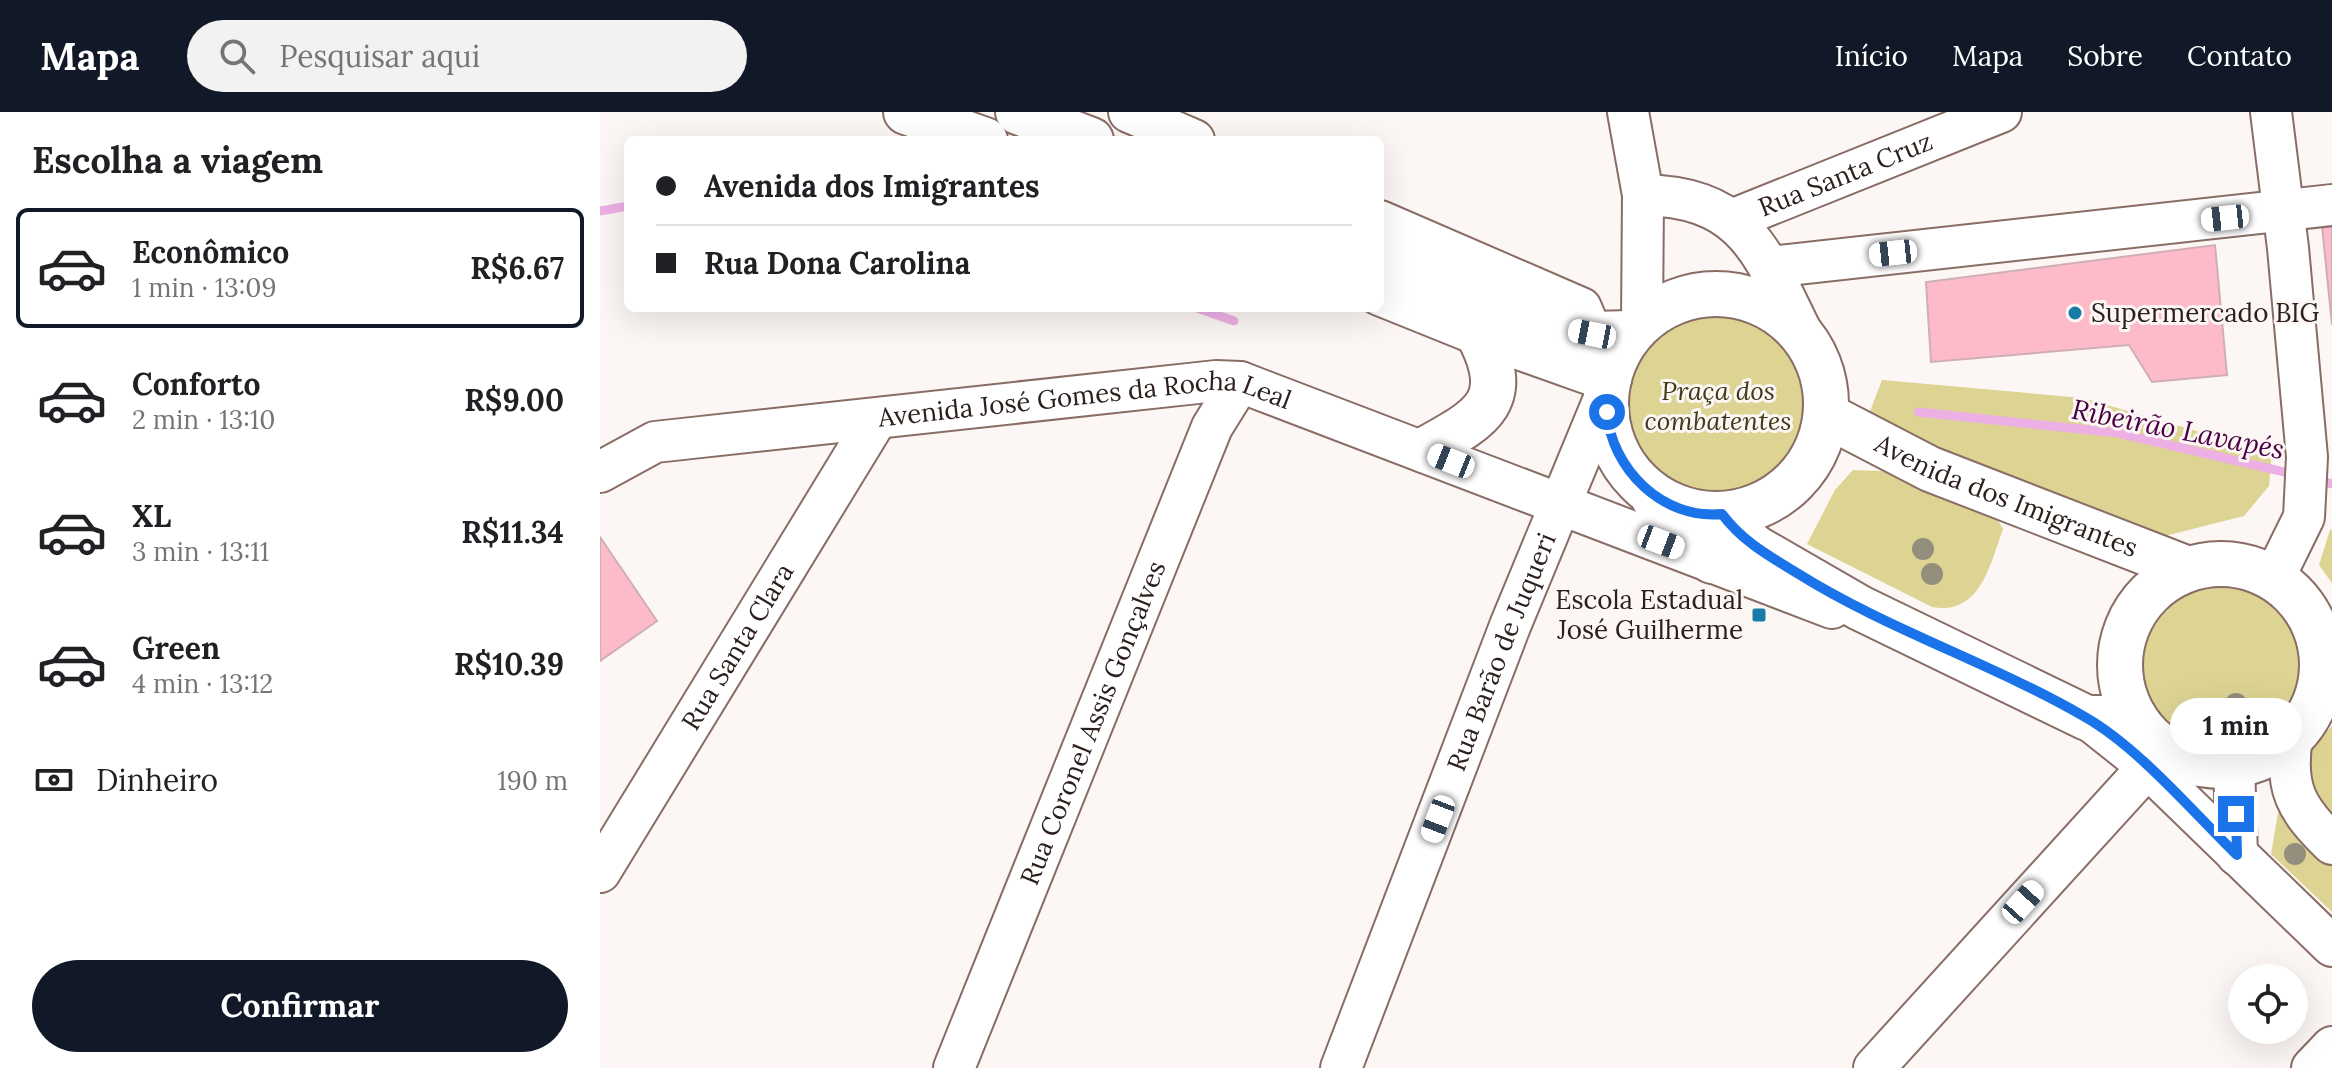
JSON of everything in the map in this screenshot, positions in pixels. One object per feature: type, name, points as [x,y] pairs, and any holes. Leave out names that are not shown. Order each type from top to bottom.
[{"type":"main road","points":[[906,112],[974,136]]},
{"type":"main road","points":[[1018,112],[1081,136]]},
{"type":"main road","points":[[1384,258],[1563,328],[1621,330],[1684,298],[1717,293],[1749,298],[1779,313],[1803,335],[1822,373],[1826,415],[1819,445],[1801,477],[1776,499],[1744,512],[1708,515],[1674,507],[1644,488]]},
{"type":"main road","points":[[1384,295],[1608,386]]},
{"type":"main road","points":[[1621,330],[1608,386],[1608,429],[1622,461],[1712,561]]},
{"type":"main road","points":[[1424,450],[1477,420],[1493,394],[1494,363],[1477,332]]},
{"type":"main road","name":"Avenida dos Imigrantes","points":[[1826,415],[1930,469],[2188,569]]},
{"type":"main road","points":[[1722,514],[1735,531],[1756,548],[1860,608],[2141,744],[2220,766],[2262,758],[2292,737],[2307,720],[2327,666],[2318,634],[2303,601]]},
{"type":"main road","name":"Avenida dos Imigrantes","points":[[2141,744],[2120,669],[2122,643],[2131,619],[2145,597],[2165,580],[2188,569],[2232,564],[2303,601]]},
{"type":"street","points":[[1129,112],[1185,136]]},
{"type":"street","points":[[1384,223],[1581,308],[1621,330],[1643,195],[1628,112]]},
{"type":"street","name":"Rua Santa Cruz","points":[[1734,219],[1998,112]]},
{"type":"street","points":[[2271,112],[2284,212],[2307,457],[2303,601]]},
{"type":"street","points":[[1643,195],[1699,202],[1734,219],[1769,267],[1803,335]]},
{"type":"street","points":[[1769,267],[2332,205]]},
{"type":"street","name":"Avenida José Gomes da Rocha Leal","points":[[600,472],[655,442],[1216,381],[1240,382],[1832,608],[1860,608]]},
{"type":"street","name":"Rua Coronel Assis Gonçalves","points":[[954,1068],[1212,427],[1240,382]]},
{"type":"street","points":[[1560,504],[1608,386]]},
{"type":"street","name":"Rua Santa Clara","points":[[600,872],[876,420]]},
{"type":"street","name":"Rua Barão de Juqueri","points":[[1341,1068],[1560,504]]},
{"type":"street","points":[[2292,737],[2287,768],[2292,792],[2302,810],[2332,844]]},
{"type":"street","points":[[1874,1068],[2108,807],[2141,744],[2237,855],[2332,946]]},
{"type":"street","points":[[2220,766],[2237,855]]},
{"type":"street","points":[[2312,1068],[2332,1047]]},
{"type":"green space","name":"Praça dos combatentes","points":[[1718,315],[1753,322],[1769,330],[1782,342],[1794,355],[1802,371],[1809,406],[1802,441],[1794,457],[1782,470],[1769,482],[1753,490],[1718,497],[1683,490],[1667,482],[1654,470],[1642,457],[1634,441],[1627,406],[1634,371],[1642,355],[1654,342],[1667,330],[1683,322]]},
{"type":"green space","points":[[1882,380],[2083,398],[2272,453],[2269,486],[2244,516],[2165,536],[1867,419]]},
{"type":"green space","points":[[1853,470],[1881,471],[1994,514],[2003,529],[1981,585],[1972,596],[1962,604],[1948,608],[1932,607],[1807,544],[1835,490]]},
{"type":"green space","points":[[2332,530],[2332,583],[2319,565]]},
{"type":"green space","points":[[2221,579],[2253,586],[2281,604],[2299,632],[2306,664],[2299,696],[2281,724],[2253,742],[2221,749],[2189,742],[2161,724],[2143,696],[2136,664],[2143,632],[2161,604],[2189,586]]},
{"type":"green space","points":[[2332,726],[2332,912],[2271,854],[2283,783]]},
{"type":"building","points":[[2332,225],[2332,325],[2322,226]]},
{"type":"building","name":"Supermercado BIG","points":[[2215,245],[2227,375],[2152,382],[2129,345],[1931,362],[1926,282]]},
{"type":"building","points":[[600,537],[657,621],[600,661]]},
{"type":"waterway","name":"Ribeirão Lavapés","points":[[600,211],[624,207]]},
{"type":"waterway","name":"Ribeirão Lavapés","points":[[1208,312],[1234,321]]},
{"type":"waterway","name":"Ribeirão Lavapés","points":[[1918,412],[2118,433],[2297,475]]},
{"type":"waterway","name":"Ribeirão Lavapés","points":[[2315,479],[2332,484]]},
{"type":"place","name":"Supermercado BIG","points":[[2075,313]]},
{"type":"place","name":"Escola Estadual José Guilherme","points":[[1759,615]]},
{"type":"route","points":[[1607,412],[1608,429],[1622,461],[1644,488],[1674,507],[1708,515],[1722,514],[1735,531],[1756,548],[1822,589],[2087,718],[2141,761],[2237,855],[2236,814]]}]
